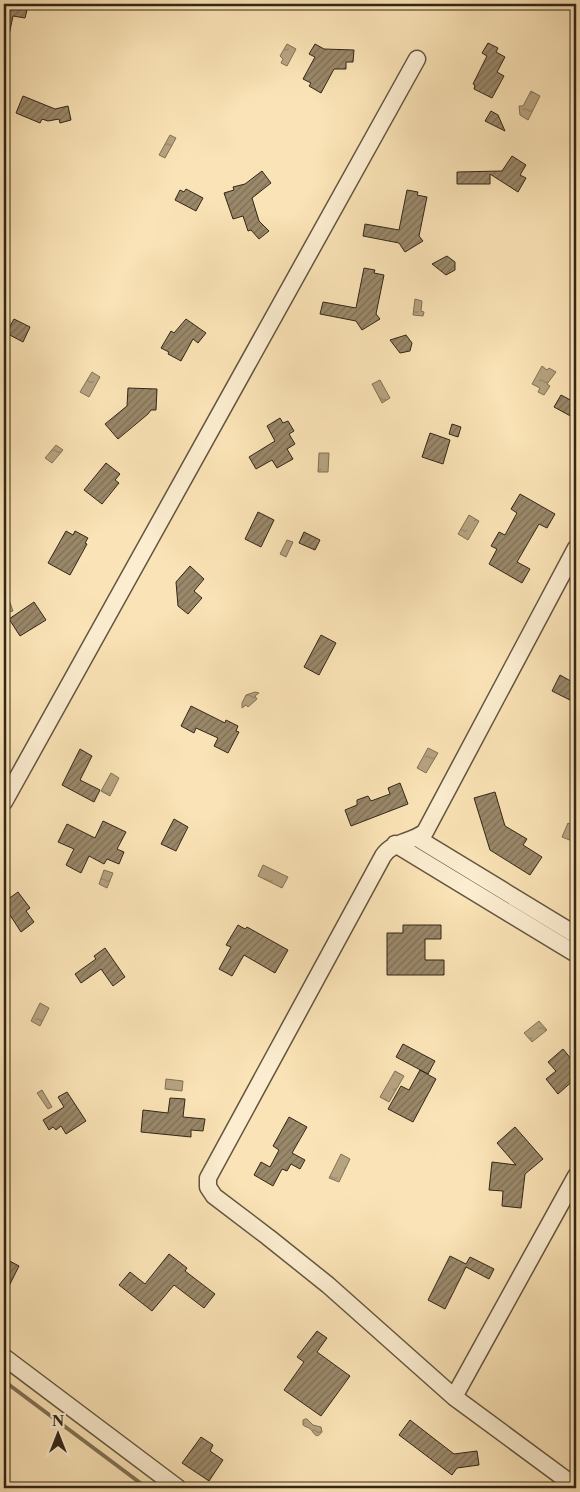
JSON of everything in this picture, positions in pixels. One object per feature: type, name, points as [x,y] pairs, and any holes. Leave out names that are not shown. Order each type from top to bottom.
[{"type":"street","points":[[4,802],[416,59]]},
{"type":"street","points":[[576,548],[425,832],[417,838],[396,844],[387,849],[208,1178],[208,1187],[214,1196],[268,1236],[328,1286],[454,1397],[576,1487]]},
{"type":"street","points":[[417,838],[576,935]]},
{"type":"street","points":[[396,844],[576,954]]},
{"type":"street","points":[[454,1397],[576,1176]]},
{"type":"street","points":[[4,1357],[178,1488]]},
{"type":"water","points":[[287,44],[296,49],[287,66],[281,63],[283,59],[280,56]]},
{"type":"water","points":[[531,91],[540,96],[528,120],[520,115],[519,106],[523,106]]},
{"type":"water","points":[[170,135],[176,138],[165,158],[159,155]]},
{"type":"water","points":[[415,299],[422,301],[421,311],[424,312],[423,316],[413,315]]},
{"type":"water","points":[[542,366],[547,370],[549,368],[556,372],[547,384],[550,386],[544,395],[538,392],[540,388],[532,384]]},
{"type":"water","points":[[92,372],[100,377],[89,397],[80,392]]},
{"type":"water","points":[[380,380],[390,398],[382,403],[372,384]]},
{"type":"water","points":[[56,445],[63,450],[52,463],[45,458]]},
{"type":"water","points":[[319,453],[329,453],[328,472],[318,472]]},
{"type":"water","points":[[469,515],[479,521],[468,540],[458,534]]},
{"type":"water","points":[[287,540],[293,542],[286,557],[280,554]]},
{"type":"water","points":[[8,597],[13,611],[4,613],[4,598]]},
{"type":"water","points":[[255,692],[259,693],[255,696],[257,699],[248,707],[246,705],[242,708],[246,695]]},
{"type":"water","points":[[428,748],[438,753],[426,773],[417,768]]},
{"type":"water","points":[[111,773],[119,778],[110,796],[101,791]]},
{"type":"water","points":[[568,823],[576,827],[572,841],[562,837]]},
{"type":"water","points":[[263,865],[288,877],[282,888],[258,876]]},
{"type":"water","points":[[104,870],[113,873],[107,888],[99,884]]},
{"type":"water","points":[[40,1003],[49,1008],[40,1026],[31,1021]]},
{"type":"water","points":[[539,1021],[547,1030],[532,1042],[524,1033]]},
{"type":"water","points":[[395,1071],[404,1076],[389,1102],[380,1097]]},
{"type":"water","points":[[166,1079],[183,1081],[182,1091],[165,1089]]},
{"type":"water","points":[[42,1090],[52,1107],[48,1109],[37,1093]]},
{"type":"water","points":[[341,1154],[350,1159],[339,1182],[329,1178]]},
{"type":"water","points":[[305,1419],[313,1425],[321,1427],[322,1432],[320,1435],[316,1435],[303,1425],[303,1420]]},
{"type":"building","points":[[4,4],[28,6],[25,18],[13,16],[8,40],[4,39]]},
{"type":"building","points":[[488,43],[498,48],[496,52],[505,57],[497,72],[504,76],[492,98],[474,89],[475,85],[473,84],[487,56],[482,53]]},
{"type":"building","points":[[315,44],[324,49],[354,50],[353,62],[346,62],[346,69],[334,69],[321,93],[309,86],[311,83],[303,79],[315,57],[309,54]]},
{"type":"building","points":[[23,96],[55,109],[68,106],[71,120],[60,123],[59,119],[48,121],[42,119],[40,123],[16,113]]},
{"type":"building","points":[[491,111],[498,115],[505,131],[485,121]]},
{"type":"building","points":[[512,156],[526,165],[520,175],[526,178],[518,192],[490,174],[490,184],[457,184],[457,172],[502,171]]},
{"type":"building","points":[[262,171],[271,183],[252,198],[259,221],[269,231],[259,239],[251,230],[248,231],[243,216],[233,219],[224,193],[234,190],[233,187],[245,184]]},
{"type":"building","points":[[186,189],[203,198],[196,211],[175,200],[180,190],[184,192]]},
{"type":"building","points":[[407,190],[418,192],[417,195],[427,197],[419,236],[423,241],[405,252],[399,243],[363,236],[365,224],[399,230]]},
{"type":"building","points":[[447,256],[455,262],[455,270],[446,275],[432,264]]},
{"type":"building","points":[[364,268],[375,270],[374,273],[384,275],[376,314],[380,319],[362,330],[356,321],[320,314],[323,302],[356,308]]},
{"type":"building","points":[[14,319],[30,327],[23,342],[6,333]]},
{"type":"building","points":[[186,319],[206,333],[198,343],[193,339],[181,361],[161,348],[171,331],[174,333]]},
{"type":"building","points":[[406,335],[412,343],[410,351],[400,353],[390,340]]},
{"type":"building","points":[[128,388],[157,389],[156,410],[151,410],[118,439],[105,424],[127,406]]},
{"type":"building","points":[[561,395],[576,403],[576,419],[554,407]]},
{"type":"building","points":[[280,418],[283,423],[288,421],[294,431],[289,434],[295,444],[287,449],[293,459],[277,468],[272,460],[256,469],[249,457],[275,441],[267,426]]},
{"type":"building","points":[[452,424],[461,427],[458,437],[449,434]]},
{"type":"building","points":[[430,433],[450,440],[443,464],[422,457]]},
{"type":"building","points":[[106,463],[120,474],[115,480],[119,483],[102,504],[84,490]]},
{"type":"building","points":[[520,494],[555,514],[547,528],[539,524],[517,562],[530,569],[522,583],[489,564],[497,549],[491,546],[499,532],[505,535],[517,513],[511,509]]},
{"type":"building","points":[[258,512],[274,520],[261,547],[245,539]]},
{"type":"building","points":[[66,531],[73,535],[75,531],[88,538],[85,543],[87,544],[70,575],[48,563]]},
{"type":"building","points":[[304,532],[320,540],[315,550],[299,543]]},
{"type":"building","points":[[190,566],[204,579],[194,591],[202,598],[188,614],[178,606],[176,582]]},
{"type":"building","points":[[34,602],[46,620],[20,636],[9,619]]},
{"type":"building","points":[[321,635],[336,643],[319,675],[304,667]]},
{"type":"building","points":[[560,675],[576,684],[576,703],[552,691]]},
{"type":"building","points":[[191,706],[225,723],[226,720],[238,726],[236,731],[239,732],[228,753],[214,746],[218,738],[196,728],[194,733],[181,726]]},
{"type":"building","points":[[80,749],[92,756],[80,780],[100,790],[94,802],[62,785]]},
{"type":"building","points":[[400,783],[408,804],[351,826],[345,810],[357,805],[357,800],[368,796],[371,801],[390,794],[388,788]]},
{"type":"building","points":[[495,792],[505,826],[527,839],[523,845],[542,857],[530,875],[490,850],[474,798]]},
{"type":"building","points":[[174,819],[188,827],[176,851],[161,844]]},
{"type":"building","points":[[103,821],[126,832],[117,849],[124,852],[119,864],[107,859],[104,864],[89,856],[81,873],[66,865],[74,849],[58,842],[67,824],[95,838]]},
{"type":"building","points":[[18,892],[30,908],[26,911],[34,922],[21,932],[10,915],[4,920],[4,902]]},
{"type":"building","points":[[238,925],[245,929],[247,927],[288,950],[275,973],[244,955],[232,976],[219,969],[231,947],[226,945]]},
{"type":"building","points":[[403,925],[441,925],[441,939],[425,939],[425,960],[444,960],[444,975],[387,975],[387,933],[403,933]]},
{"type":"building","points":[[105,948],[125,977],[113,986],[101,969],[81,983],[75,974],[96,959],[94,956]]},
{"type":"building","points":[[403,1044],[435,1061],[428,1074],[396,1057]]},
{"type":"building","points":[[563,1049],[576,1065],[576,1078],[558,1094],[546,1079],[556,1071],[548,1062]]},
{"type":"building","points":[[420,1070],[436,1079],[413,1122],[388,1109],[401,1086],[409,1090]]},
{"type":"building","points":[[67,1092],[86,1121],[66,1134],[61,1126],[56,1130],[53,1127],[49,1130],[43,1120],[64,1107],[58,1097]]},
{"type":"building","points":[[170,1098],[185,1099],[183,1117],[205,1119],[203,1131],[191,1130],[191,1137],[141,1132],[143,1110],[168,1113]]},
{"type":"building","points":[[289,1117],[307,1127],[292,1153],[305,1160],[300,1169],[291,1164],[287,1171],[282,1169],[273,1186],[254,1175],[261,1162],[270,1167],[279,1150],[273,1146]]},
{"type":"building","points":[[515,1127],[543,1159],[525,1174],[521,1208],[502,1206],[503,1191],[489,1190],[492,1162],[516,1165],[497,1143]]},
{"type":"building","points":[[169,1254],[187,1268],[185,1271],[215,1294],[204,1308],[174,1285],[152,1311],[119,1285],[130,1272],[145,1284]]},
{"type":"building","points":[[450,1256],[466,1264],[470,1257],[494,1269],[489,1279],[466,1267],[445,1309],[428,1300]]},
{"type":"building","points":[[4,1258],[19,1266],[4,1296]]},
{"type":"building","points":[[317,1331],[327,1338],[317,1352],[350,1376],[321,1416],[284,1390],[304,1362],[297,1357]]},
{"type":"building","points":[[410,1420],[454,1454],[477,1451],[479,1465],[457,1468],[452,1475],[399,1435]]},
{"type":"building","points":[[201,1437],[213,1445],[210,1451],[223,1460],[209,1481],[182,1463]]},
{"type":"waterway","points":[[4,1381],[147,1488]]}]
